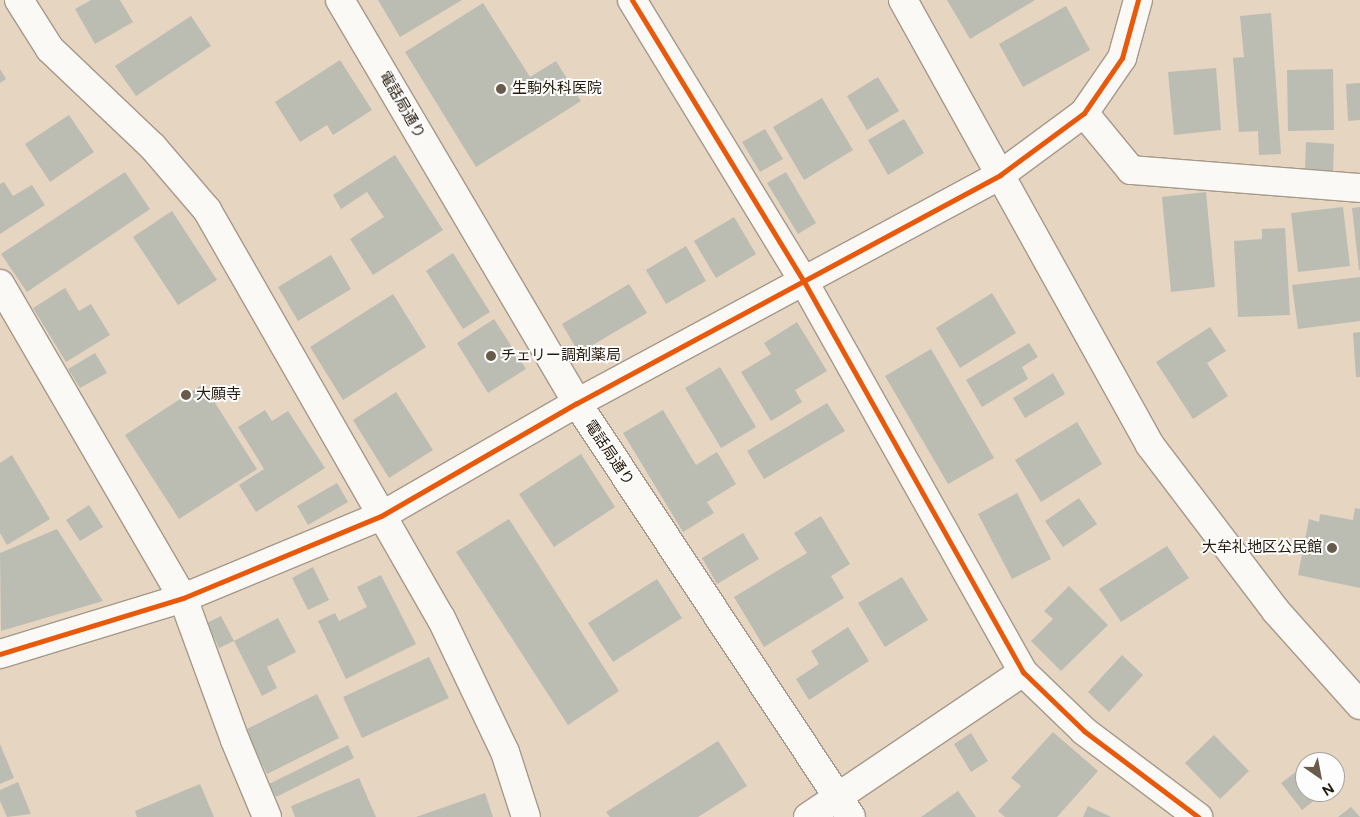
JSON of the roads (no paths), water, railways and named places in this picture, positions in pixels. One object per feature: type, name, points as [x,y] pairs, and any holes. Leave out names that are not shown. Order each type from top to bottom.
[{"type":"street","points":[[19,0],[50,49],[153,147],[207,210],[441,618],[504,752],[526,817]]},
{"type":"street","name":"電話局通り","points":[[340,0],[577,404],[845,807]]},
{"type":"street","points":[[632,0],[804,280],[1023,672],[1084,731],[1198,817]]},
{"type":"street","points":[[903,0],[1150,445],[1276,610],[1360,705]]},
{"type":"street","points":[[0,654],[183,598],[381,516],[577,404],[1000,175],[1084,113],[1122,58],[1138,0]]},
{"type":"street","points":[[1084,113],[1131,170],[1360,188]]},
{"type":"street","points":[[0,284],[183,598],[235,740],[267,817]]},
{"type":"street","points":[[808,817],[845,807],[1023,672]]},
{"type":"place","name":"生駒外科医院","points":[[501,89]]},
{"type":"place","name":"チェリー調剤薬局","points":[[491,356]]},
{"type":"place","name":"大願寺","points":[[186,395]]},
{"type":"place","name":"大牟礼地区公民館","points":[[1332,548]]}]
